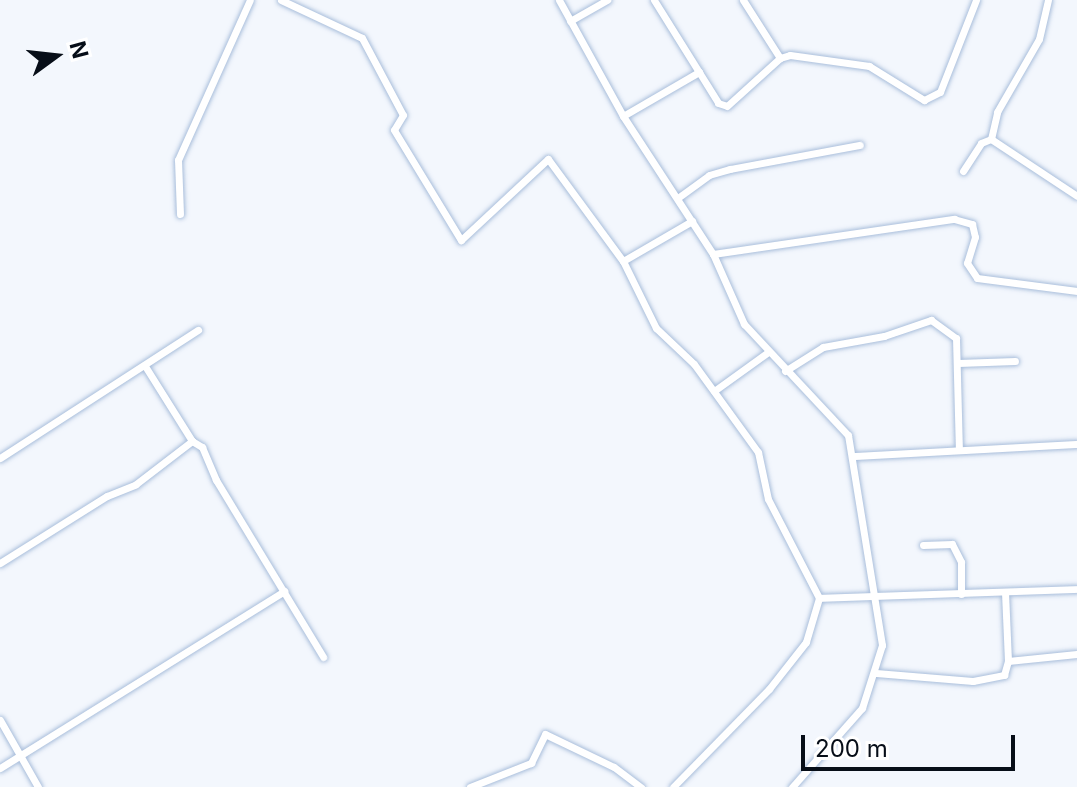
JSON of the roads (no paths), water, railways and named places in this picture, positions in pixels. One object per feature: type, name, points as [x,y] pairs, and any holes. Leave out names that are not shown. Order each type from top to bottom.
[{"type":"street","points":[[180,214],[178,160],[250,0]]},
{"type":"street","points":[[281,0],[362,38],[403,115],[394,130],[461,240],[548,159],[623,261],[656,328],[714,391],[758,452],[768,499],[819,598],[806,642],[769,689],[673,787]]},
{"type":"street","points":[[559,0],[623,116],[679,197],[713,254],[744,324],[848,435],[854,456],[882,645],[876,673],[862,708],[792,787]]},
{"type":"street","points":[[570,21],[607,0]]},
{"type":"street","points":[[654,0],[718,103],[727,106],[780,58],[869,66],[924,100],[940,92],[976,0]]},
{"type":"street","points":[[743,0],[780,58]]},
{"type":"street","points":[[991,139],[997,112],[1039,39],[1048,0]]},
{"type":"street","points":[[623,116],[699,72]]},
{"type":"street","points":[[963,171],[981,143],[991,139]]},
{"type":"street","points":[[991,139],[1077,196]]},
{"type":"street","points":[[679,197],[709,175],[860,145]]},
{"type":"street","points":[[713,254],[954,219],[972,224],[975,237],[967,263],[977,278],[1077,291]]},
{"type":"street","points":[[623,261],[692,221]]},
{"type":"street","points":[[785,371],[823,347],[884,336],[931,320],[956,338],[959,450]]},
{"type":"street","points":[[0,458],[198,330]]},
{"type":"street","points":[[714,391],[768,352]]},
{"type":"street","points":[[958,363],[1015,361]]},
{"type":"street","points":[[145,366],[192,441],[202,447],[216,480],[323,657]]},
{"type":"street","points":[[0,563],[107,496],[136,484],[192,441]]},
{"type":"street","points":[[854,456],[1077,444]]},
{"type":"street","points":[[923,545],[952,544],[961,562],[961,594]]},
{"type":"street","points":[[819,598],[873,599],[1077,589]]},
{"type":"street","points":[[0,768],[284,591]]},
{"type":"street","points":[[876,673],[973,681],[1004,675],[1008,661],[1005,592]]},
{"type":"street","points":[[1008,661],[1077,654]]},
{"type":"street","points":[[0,720],[38,787]]},
{"type":"street","points":[[470,787],[531,763],[545,734],[614,767],[641,787]]}]
